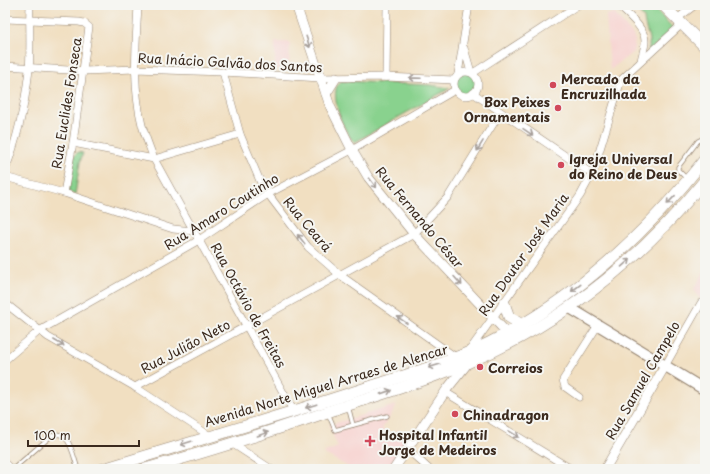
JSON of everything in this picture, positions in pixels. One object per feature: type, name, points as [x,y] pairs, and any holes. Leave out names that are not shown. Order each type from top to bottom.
[{"type":"main road","points":[[663,5],[682,19]]},
{"type":"main road","points":[[674,5],[682,19],[705,47]]},
{"type":"main road","name":"Avenida Norte Miguel Arraes de Alencar","points":[[511,337],[522,325],[568,294],[625,249],[689,180],[705,159]]},
{"type":"main road","name":"Avenida Norte Miguel Arraes de Alencar","points":[[145,469],[233,444],[439,374],[468,358],[570,308],[635,256],[662,229],[705,180]]},
{"type":"main road","points":[[504,303],[509,317],[522,325]]},
{"type":"main road","points":[[570,308],[705,390]]},
{"type":"main road","name":"Avenida Norte Miguel Arraes de Alencar","points":[[103,469],[294,412],[457,358],[468,358]]},
{"type":"street","points":[[5,170],[14,148],[21,118],[29,69],[30,5]]},
{"type":"street","name":"Rua Octávio de Freitas","points":[[138,5],[135,69],[138,102],[142,125],[154,159],[294,412]]},
{"type":"street","points":[[280,5],[296,5]]},
{"type":"street","name":"Rua Fernando César","points":[[296,5],[326,94],[352,150],[373,183],[414,234],[511,337]]},
{"type":"street","points":[[386,77],[387,5]]},
{"type":"street","points":[[469,5],[463,46],[456,77],[456,90],[462,95],[474,93],[500,113],[592,174]]},
{"type":"street","points":[[456,77],[465,71],[472,73],[578,5]]},
{"type":"street","points":[[618,5],[640,29],[644,36],[641,61]]},
{"type":"street","points":[[641,61],[695,5]]},
{"type":"street","points":[[5,19],[29,22]]},
{"type":"street","name":"Rua Euclides Fonseca","points":[[29,22],[79,22],[84,23],[89,27],[84,71],[64,193]]},
{"type":"street","points":[[463,46],[472,73],[478,83],[474,93]]},
{"type":"street","name":"Rua Doutor José Maria","points":[[394,469],[493,318],[580,196],[592,174],[624,76],[641,61]]},
{"type":"street","name":"Rua Inácio Galvão dos Santos","points":[[5,66],[29,69],[84,71],[135,69],[223,72],[320,78],[456,77]]},
{"type":"street","name":"Rua Ceará","points":[[223,72],[240,134],[250,161],[268,194],[308,247],[340,275],[457,358]]},
{"type":"street","points":[[326,94],[336,78]]},
{"type":"street","name":"Rua Amaro Coutinho","points":[[5,360],[39,331],[199,240],[268,194],[352,150],[456,90]]},
{"type":"street","name":"Rua Julião Neto","points":[[135,386],[414,234],[448,197],[500,113]]},
{"type":"street","points":[[73,143],[154,159],[240,134]]},
{"type":"street","points":[[5,177],[64,193],[173,229],[193,231]]},
{"type":"street","points":[[5,303],[39,331],[135,386],[210,436]]},
{"type":"street","name":"Rua Samuel Campelo","points":[[606,469],[701,303]]},
{"type":"street","points":[[579,397],[565,387],[563,380],[598,325]]},
{"type":"street","points":[[439,374],[446,390],[571,469]]},
{"type":"street","points":[[233,444],[270,469]]},
{"type":"street","points":[[407,449],[429,469]]},
{"type":"street","points":[[5,465],[9,469]]},
{"type":"lane","points":[[689,180],[678,170],[678,167],[698,141],[702,139],[705,141]]},
{"type":"lane","points":[[348,405],[353,425]]},
{"type":"lane","points":[[328,412],[334,430],[387,416]]},
{"type":"lane","points":[[13,469],[50,437],[60,434],[68,440],[78,469]]},
{"type":"shaded area","points":[[614,13],[633,35],[635,41],[633,52],[610,70],[606,15]]},
{"type":"shaded area","points":[[275,42],[290,42],[289,69],[275,69]]},
{"type":"shaded area","points":[[705,270],[705,307],[694,289]]},
{"type":"shaded area","name":"Hospital Infantil Jorge de Medeiros","points":[[396,405],[382,429],[393,434],[395,430],[410,435],[387,469],[352,469],[323,453],[338,447],[329,425]]},
{"type":"green space","points":[[631,5],[651,5],[674,29],[648,52],[649,38],[644,18]]},
{"type":"green space","points":[[466,72],[471,73],[477,79],[477,89],[471,95],[466,96],[461,95],[455,89],[454,84],[455,79],[461,73]]},
{"type":"green space","points":[[341,81],[430,85],[450,88],[355,142],[346,132],[336,103],[335,94],[337,86]]},
{"type":"green space","points":[[78,152],[83,153],[80,162],[75,195],[69,192],[74,156]]},
{"type":"place","name":"Mercado da Encruzilhada","points":[[553,85]]},
{"type":"place","name":"Box Peixes Ornamentais","points":[[558,108]]},
{"type":"place","name":"Igreja Universal do Reino de Deus","points":[[561,165]]},
{"type":"place","name":"Correios","points":[[480,367]]},
{"type":"place","name":"Chinadragon","points":[[455,414]]},
{"type":"place","name":"Hospital Infantil Jorge de Medeiros","points":[[370,441]]}]
